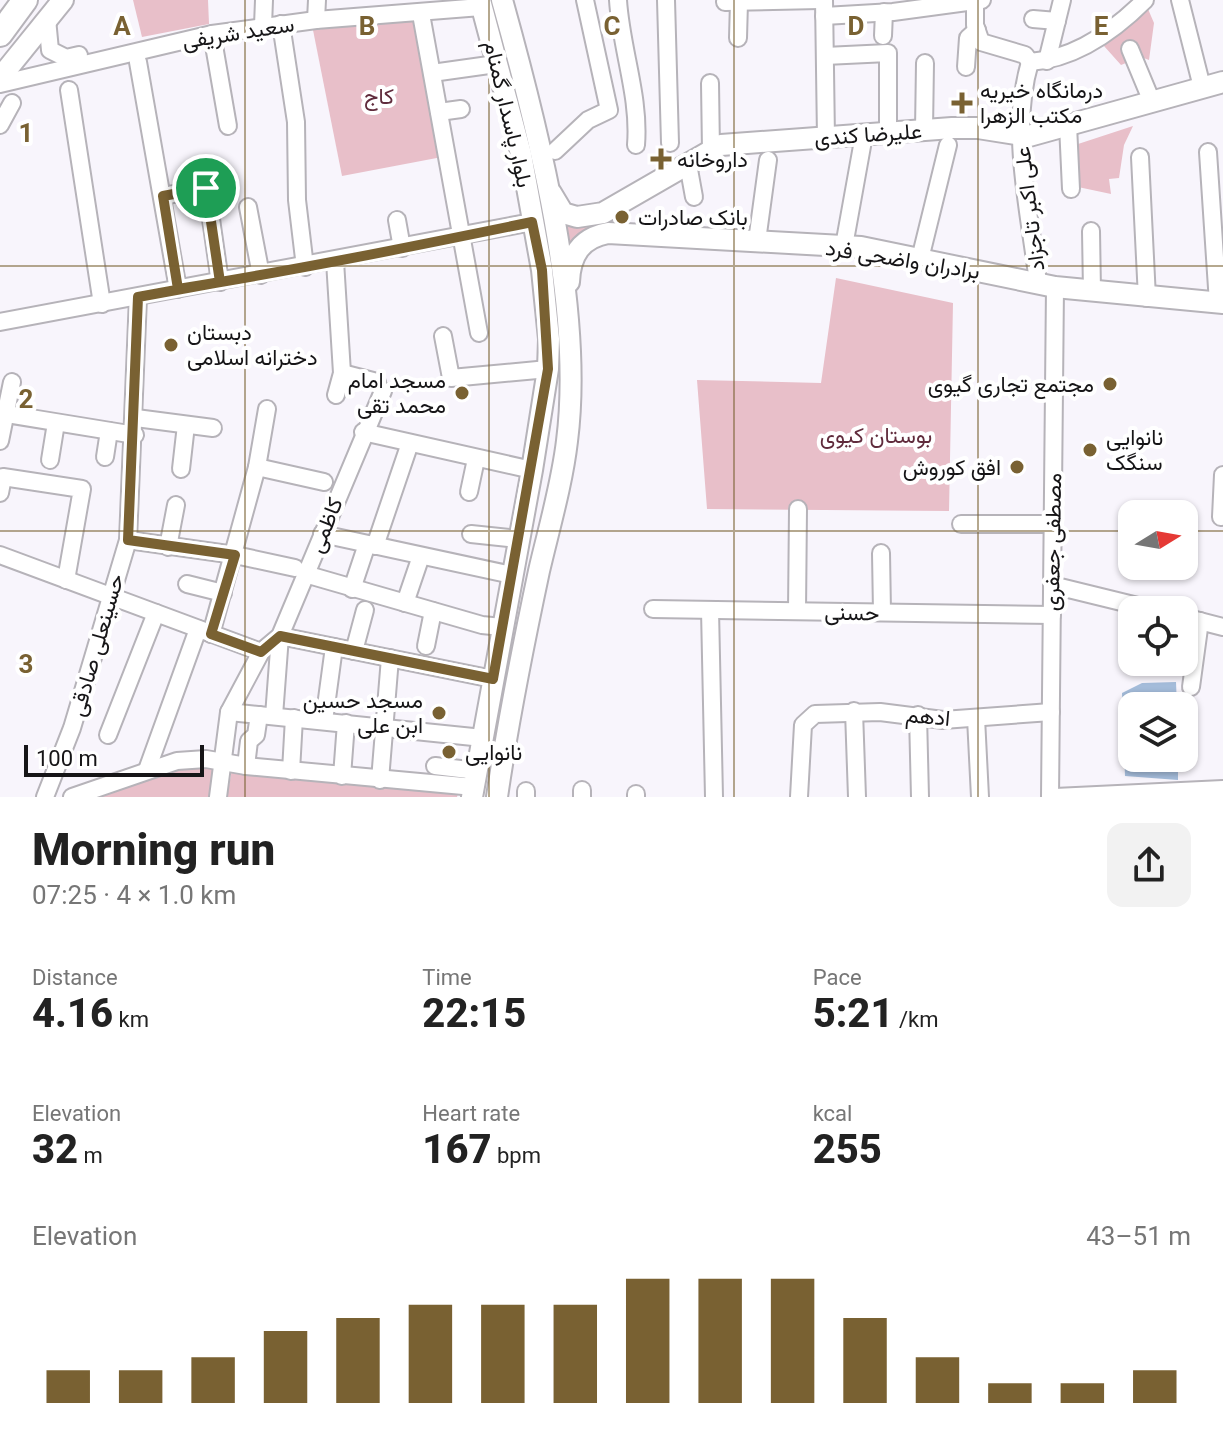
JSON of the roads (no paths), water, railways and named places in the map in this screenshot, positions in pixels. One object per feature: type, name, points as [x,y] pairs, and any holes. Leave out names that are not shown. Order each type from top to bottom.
[{"type":"highway","points":[[0,34],[25,0]]},
{"type":"main road","points":[[0,81],[63,0]]},
{"type":"main road","name":"بلوار پاسدار گمنام","points":[[497,797],[513,692],[567,442],[569,334],[557,241],[502,0]]},
{"type":"main road","name":"بلوار پاسدار گمنام","points":[[475,785],[548,369],[543,284],[511,107],[480,3]]},
{"type":"main road","name":"علیرضا کندی","points":[[544,179],[563,213],[577,217],[614,208],[721,145],[978,128],[1029,136],[1223,82]]},
{"type":"main road","points":[[614,208],[610,225],[622,234]]},
{"type":"main road","name":"برادران واضحی فرد","points":[[569,334],[569,268],[574,255],[594,236],[622,234],[844,246],[1046,285],[1147,298],[1221,303]]},
{"type":"street","points":[[263,26],[264,0]]},
{"type":"street","points":[[316,20],[317,0]]},
{"type":"street","points":[[555,151],[588,120],[609,110],[585,0]]},
{"type":"street","points":[[618,0],[620,28],[638,118],[636,145]]},
{"type":"street","points":[[666,0],[670,143]]},
{"type":"street","name":"علی اکبر تاجزاد","points":[[1046,285],[1020,134],[1021,99],[1057,21],[1062,0]]},
{"type":"street","points":[[738,38],[727,1],[890,8],[978,1],[976,27],[981,42],[1038,62],[1101,37],[1145,0]]},
{"type":"street","points":[[1180,0],[1202,87]]},
{"type":"street","name":"سعید شریفی","points":[[0,81],[137,56],[212,34],[316,20],[373,8],[421,14],[480,3]]},
{"type":"street","points":[[823,5],[826,138]]},
{"type":"street","points":[[883,36],[890,8]]},
{"type":"street","points":[[421,14],[479,333]]},
{"type":"street","points":[[47,19],[47,40],[55,56],[66,58],[121,48],[137,56],[178,289]]},
{"type":"street","points":[[1033,19],[1057,21]]},
{"type":"street","points":[[281,24],[296,122],[297,200],[305,267]]},
{"type":"street","points":[[966,67],[968,38],[976,27]]},
{"type":"street","points":[[212,34],[228,126]]},
{"type":"street","points":[[1130,49],[1152,102]]},
{"type":"street","points":[[825,56],[888,53],[888,133]]},
{"type":"street","points":[[924,130],[925,63]]},
{"type":"street","points":[[432,73],[489,65]]},
{"type":"street","points":[[710,83],[711,151]]},
{"type":"street","points":[[69,90],[102,304]]},
{"type":"street","points":[[0,125],[12,103]]},
{"type":"street","points":[[439,112],[461,109]]},
{"type":"street","points":[[1068,125],[1071,189]]},
{"type":"street","points":[[844,246],[864,135]]},
{"type":"street","points":[[920,259],[948,145]]},
{"type":"street","points":[[1208,152],[1221,303]]},
{"type":"street","points":[[1140,157],[1147,298]]},
{"type":"street","points":[[757,241],[768,160]]},
{"type":"street","points":[[688,164],[694,197]]},
{"type":"street","points":[[204,170],[220,282]]},
{"type":"street","points":[[163,196],[206,188]]},
{"type":"street","points":[[248,207],[261,275]]},
{"type":"street","points":[[397,220],[402,248]]},
{"type":"street","points":[[1,317],[102,304],[532,222]]},
{"type":"street","points":[[1091,231],[1092,291]]},
{"type":"street","points":[[335,261],[342,373],[336,395]]},
{"type":"street","name":"مصطفی جعفری","points":[[1046,285],[1053,524],[1053,797]]},
{"type":"street","name":"حسینعلی صادقی","points":[[45,797],[72,728],[128,540],[138,297]]},
{"type":"street","points":[[443,336],[451,378],[548,369]]},
{"type":"street","name":"کاظمی","points":[[261,652],[280,636],[300,571],[322,534],[380,387],[342,373]]},
{"type":"street","points":[[4,443],[2,413],[12,382]]},
{"type":"street","points":[[147,770],[204,631],[223,593],[257,467],[267,409]]},
{"type":"street","points":[[2,413],[109,431],[135,426],[213,428]]},
{"type":"street","points":[[50,460],[56,423]]},
{"type":"street","points":[[181,469],[186,425]]},
{"type":"street","points":[[105,457],[109,431]]},
{"type":"street","points":[[363,432],[532,470]]},
{"type":"street","points":[[352,589],[410,443]]},
{"type":"street","points":[[469,492],[476,459]]},
{"type":"street","points":[[257,467],[324,482]]},
{"type":"street","points":[[1221,517],[1223,475]]},
{"type":"street","points":[[0,493],[3,477],[82,489],[66,580]]},
{"type":"street","points":[[168,547],[176,505]]},
{"type":"street","points":[[797,611],[798,509]]},
{"type":"street","points":[[961,524],[1053,524]]},
{"type":"street","points":[[322,534],[512,575]]},
{"type":"street","points":[[471,534],[518,539]]},
{"type":"street","points":[[128,540],[235,555],[433,611],[502,627]]},
{"type":"street","points":[[881,553],[882,612]]},
{"type":"street","points":[[0,555],[261,652],[229,712],[218,797]]},
{"type":"street","points":[[405,603],[421,556]]},
{"type":"street","points":[[187,584],[223,593]]},
{"type":"street","points":[[1052,585],[1118,601]]},
{"type":"street","name":"حسنی","points":[[653,609],[1052,615]]},
{"type":"street","points":[[354,651],[365,610]]},
{"type":"street","points":[[710,610],[714,797]]},
{"type":"street","points":[[426,646],[433,611]]},
{"type":"street","points":[[108,735],[156,613]]},
{"type":"street","points":[[1198,621],[1223,627]]},
{"type":"street","points":[[246,766],[249,741],[256,735],[266,716],[280,636],[493,679]]},
{"type":"street","points":[[324,721],[334,647]]},
{"type":"street","points":[[380,780],[390,658]]},
{"type":"street","points":[[1191,676],[1191,687]]},
{"type":"street","points":[[369,688],[387,692]]},
{"type":"street","points":[[854,711],[857,797]]},
{"type":"street","name":"ادهم","points":[[799,797],[803,725],[807,718],[815,714],[854,711],[918,715],[943,720],[1051,712]]},
{"type":"street","points":[[229,712],[483,738]]},
{"type":"street","points":[[918,715],[920,797]]},
{"type":"street","points":[[291,771],[294,718]]},
{"type":"street","points":[[976,718],[980,797]]},
{"type":"street","points":[[342,776],[346,723]]},
{"type":"street","points":[[72,797],[177,761],[225,761],[246,766],[380,780],[475,785]]},
{"type":"street","points":[[435,766],[475,785]]},
{"type":"street","points":[[1053,797],[1212,792]]},
{"type":"water","points":[[1176,682],[1176,692],[1124,692],[1142,683]]},
{"type":"water","points":[[1125,772],[1178,772],[1178,780],[1125,776]]},
{"type":"place","name":"درمانگاه خیریه مکتب الزهرا","points":[[962,103]]},
{"type":"place","name":"داروخانه","points":[[661,159]]},
{"type":"place","name":"بانک صادرات","points":[[622,217]]},
{"type":"place","name":"دبستان دخترانه اسلامی","points":[[171,345]]},
{"type":"place","name":"مجتمع تجاری گیوی","points":[[1110,384]]},
{"type":"place","name":"مسجد امام محمد تقی","points":[[462,393]]},
{"type":"place","name":"نانوایی سنگک","points":[[1090,450]]},
{"type":"place","name":"افق کوروش","points":[[1017,467]]},
{"type":"place","name":"مسجد حسین ابن علی","points":[[439,713]]},
{"type":"place","name":"نانوایی","points":[[449,752]]},
{"type":"park label","name":"کاج","points":[[379,96]]},
{"type":"park label","name":"بوستان کیوی","points":[[876,435]]}]
